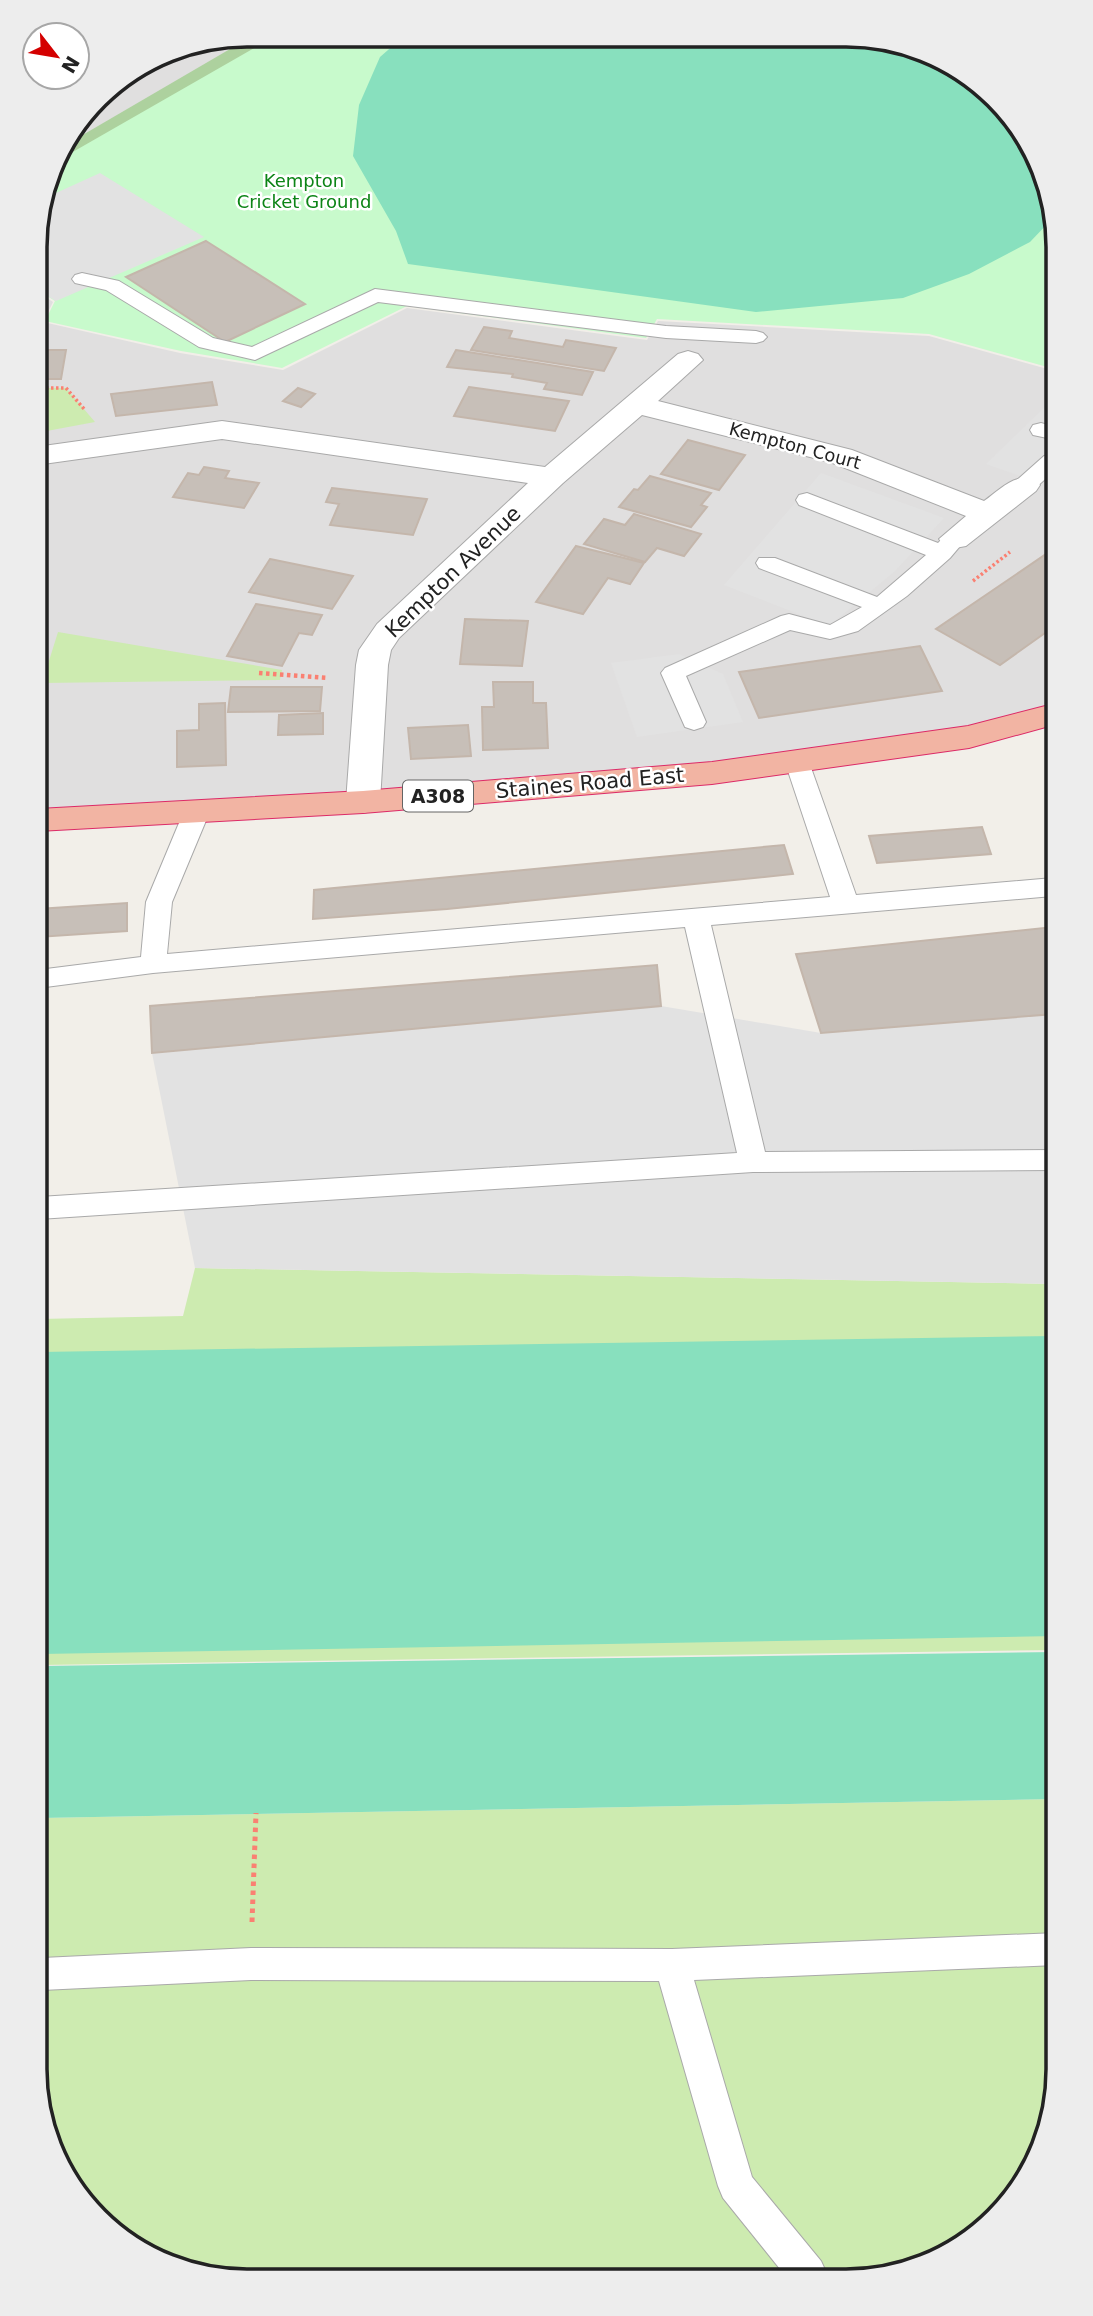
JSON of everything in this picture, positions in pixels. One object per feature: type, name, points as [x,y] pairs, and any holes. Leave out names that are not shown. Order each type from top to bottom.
[{"type":"highway","name":"Staines Road East","points":[[48,819],[363,802],[712,773],[970,737],[1046,716]]},
{"type":"street","name":"Kempton Avenue","points":[[363,802],[375,650],[388,631],[552,477],[688,360]]},
{"type":"street","name":"Kempton Court","points":[[638,405],[841,456],[986,513]]},
{"type":"street","name":"Kempton Avenue","points":[[48,454],[222,430],[552,477]]},
{"type":"street","points":[[948,546],[986,513],[1025,485]]},
{"type":"lane","points":[[82,279],[112,285],[206,343],[255,354],[375,295],[666,332],[756,337]]},
{"type":"lane","points":[[688,360],[718,335]]},
{"type":"lane","points":[[1025,485],[1046,466]]},
{"type":"lane","points":[[694,722],[673,673],[789,621],[812,630],[835,631],[858,620],[928,568],[948,546],[807,500]]},
{"type":"lane","points":[[767,562],[878,604]]},
{"type":"lane","points":[[797,762],[846,905]]},
{"type":"lane","points":[[153,964],[159,902],[197,811]]},
{"type":"lane","points":[[48,978],[153,964],[1046,888]]},
{"type":"lane","points":[[696,918],[753,1162]]},
{"type":"lane","points":[[47,1207],[753,1162],[1046,1160]]},
{"type":"lane","points":[[47,1974],[251,1964],[672,1965],[1045,1949]]},
{"type":"lane","points":[[672,1965],[736,2186],[804,2269]]},
{"type":"path","points":[[48,388],[66,388],[113,443]]},
{"type":"path","points":[[259,673],[371,680]]},
{"type":"path","points":[[251,1964],[256,1813]]},
{"type":"shaded area","points":[[250,48],[76,143],[106,106],[136,81],[159,68],[208,51]]},
{"type":"shaded area","points":[[100,173],[204,237],[56,301],[48,296],[48,234],[54,194]]},
{"type":"shaded area","points":[[48,299],[53,302],[48,312]]},
{"type":"shaded area","points":[[407,308],[647,340],[658,321],[929,336],[1046,369],[1046,715],[797,762],[197,811],[48,819],[48,323],[180,353],[283,370]]},
{"type":"shaded area","points":[[1046,406],[1046,478],[1040,483],[986,464]]},
{"type":"shaded area","points":[[821,473],[944,518],[895,571],[829,626],[724,585]]},
{"type":"shaded area","points":[[679,654],[723,674],[743,722],[637,737],[611,663]]},
{"type":"shaded area","points":[[661,1006],[821,1033],[1046,1015],[1045,1284],[195,1268],[152,1053]]},
{"type":"green space","name":"Kempton Cricket Ground","points":[[846,47],[885,51],[922,62],[968,89],[1004,125],[1019,147],[1031,171],[1044,221],[1046,367],[929,334],[657,319],[646,338],[407,306],[282,368],[181,351],[48,322],[48,315],[55,301],[48,297],[49,221],[54,195],[71,153],[254,48]]},
{"type":"green space","points":[[846,47],[885,51],[922,62],[946,74],[987,106],[1019,147],[1031,171],[1039,195],[1044,227],[1030,242],[969,274],[903,298],[756,312],[408,264],[396,231],[353,156],[359,105],[380,57],[391,48]]},
{"type":"green space","points":[[231,48],[293,48],[58,183],[81,136]]},
{"type":"green space","points":[[48,388],[66,388],[95,422],[48,431]]},
{"type":"green space","points":[[58,632],[282,670],[280,680],[48,683],[48,665]]},
{"type":"green space","points":[[195,1268],[1045,1284],[1045,1650],[47,1665],[47,1319],[183,1316]]},
{"type":"green space","points":[[1045,1336],[1045,1636],[47,1654],[47,1352]]},
{"type":"green space","points":[[1045,1652],[1045,1799],[47,1818],[47,1666]]},
{"type":"green space","points":[[1045,1799],[1045,2082],[1035,2133],[1019,2169],[1004,2191],[968,2227],[922,2254],[872,2267],[247,2269],[208,2265],[183,2258],[147,2242],[106,2210],[74,2169],[54,2121],[47,2069],[47,1818]]},
{"type":"building","points":[[206,241],[305,304],[225,342],[126,277]]},
{"type":"building","points":[[484,327],[512,331],[509,338],[563,347],[566,340],[616,348],[604,371],[471,350]]},
{"type":"building","points":[[48,350],[66,350],[61,379],[48,379]]},
{"type":"building","points":[[456,350],[593,372],[582,395],[544,389],[547,383],[512,377],[513,374],[447,367]]},
{"type":"building","points":[[212,382],[217,405],[116,416],[111,394]]},
{"type":"building","points":[[469,387],[569,401],[555,431],[454,416]]},
{"type":"building","points":[[298,388],[315,394],[301,407],[283,401]]},
{"type":"building","points":[[688,440],[745,455],[719,490],[661,474]]},
{"type":"building","points":[[204,467],[229,471],[225,478],[259,483],[244,508],[173,497],[188,473],[199,475]]},
{"type":"building","points":[[650,476],[711,493],[701,505],[707,507],[691,527],[619,507],[634,489],[638,490]]},
{"type":"building","points":[[332,488],[427,499],[413,535],[330,525],[339,504],[326,502]]},
{"type":"building","points":[[634,514],[701,534],[684,556],[657,548],[645,562],[584,544],[604,519],[625,525]]},
{"type":"building","points":[[576,546],[644,563],[630,584],[608,578],[583,614],[536,602]]},
{"type":"building","points":[[1046,554],[1046,632],[1000,665],[936,629]]},
{"type":"building","points":[[270,559],[353,576],[332,609],[249,592]]},
{"type":"building","points":[[256,604],[322,615],[312,635],[299,633],[282,666],[227,656]]},
{"type":"building","points":[[465,619],[528,621],[522,666],[460,664]]},
{"type":"building","points":[[920,646],[942,691],[759,718],[739,672]]},
{"type":"building","points":[[493,682],[533,682],[533,703],[546,703],[548,748],[483,750],[482,707],[494,707]]},
{"type":"building","points":[[231,687],[322,687],[320,711],[228,712]]},
{"type":"building","points":[[225,703],[226,765],[177,767],[177,731],[199,730],[199,704]]},
{"type":"building","points":[[323,713],[323,734],[278,735],[279,715]]},
{"type":"building","points":[[468,725],[471,756],[411,759],[408,728]]},
{"type":"building","points":[[982,827],[991,854],[877,863],[869,836]]},
{"type":"building","points":[[784,845],[793,874],[447,909],[313,919],[314,890]]},
{"type":"building","points":[[127,903],[127,931],[48,936],[48,908]]},
{"type":"building","points":[[1046,928],[1046,1015],[821,1033],[796,954]]},
{"type":"building","points":[[657,965],[661,1006],[152,1053],[150,1006]]}]
